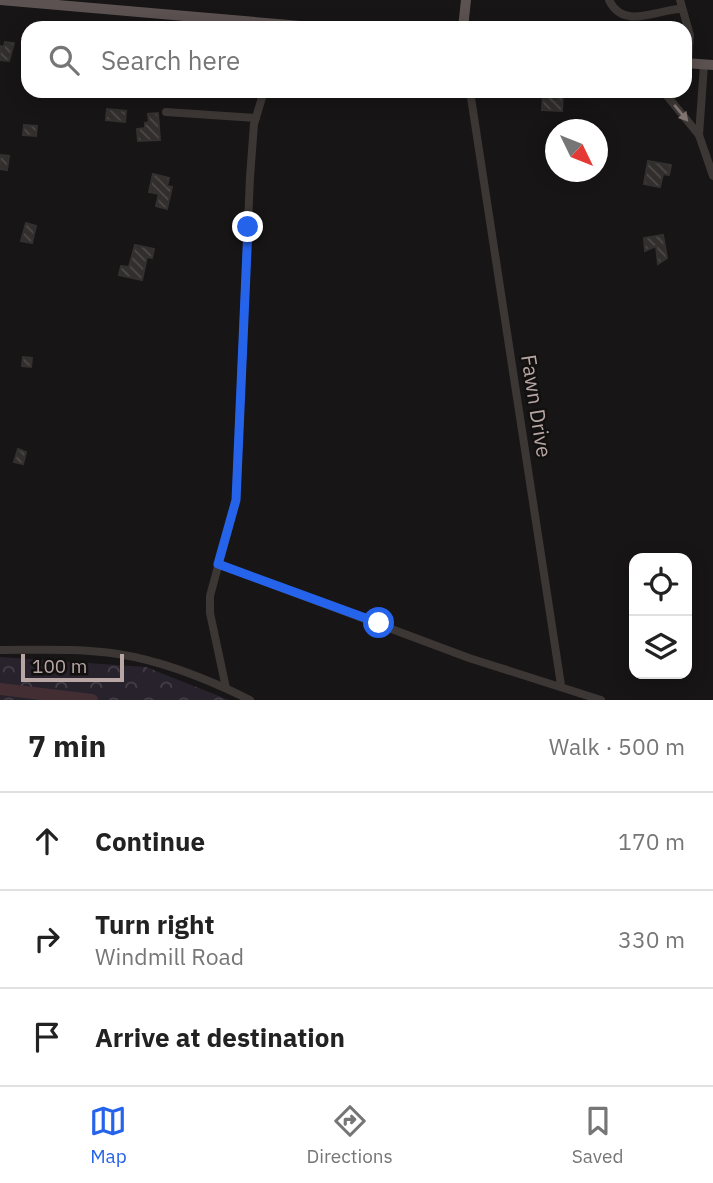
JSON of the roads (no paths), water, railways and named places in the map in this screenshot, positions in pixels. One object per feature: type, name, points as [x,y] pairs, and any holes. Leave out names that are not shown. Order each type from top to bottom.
[{"type":"main road","points":[[0,0],[231,21]]},
{"type":"main road","points":[[464,21],[466,0]]},
{"type":"street","points":[[132,11],[133,0]]},
{"type":"street","points":[[609,0],[620,14],[632,18],[680,4]]},
{"type":"street","points":[[699,135],[708,65]]},
{"type":"street","points":[[226,688],[210,613],[209,596],[236,500],[249,185],[256,118],[262,98]]},
{"type":"street","name":"Fawn Drive","points":[[471,98],[561,685]]},
{"type":"street","points":[[669,98],[699,135],[713,176]]},
{"type":"street","points":[[166,112],[256,118]]},
{"type":"street","points":[[218,564],[469,658],[551,686],[561,685],[601,700]]},
{"type":"street","points":[[0,650],[118,654],[156,663],[226,688],[250,700]]},
{"type":"waterway","points":[[0,689],[92,700]]}]
